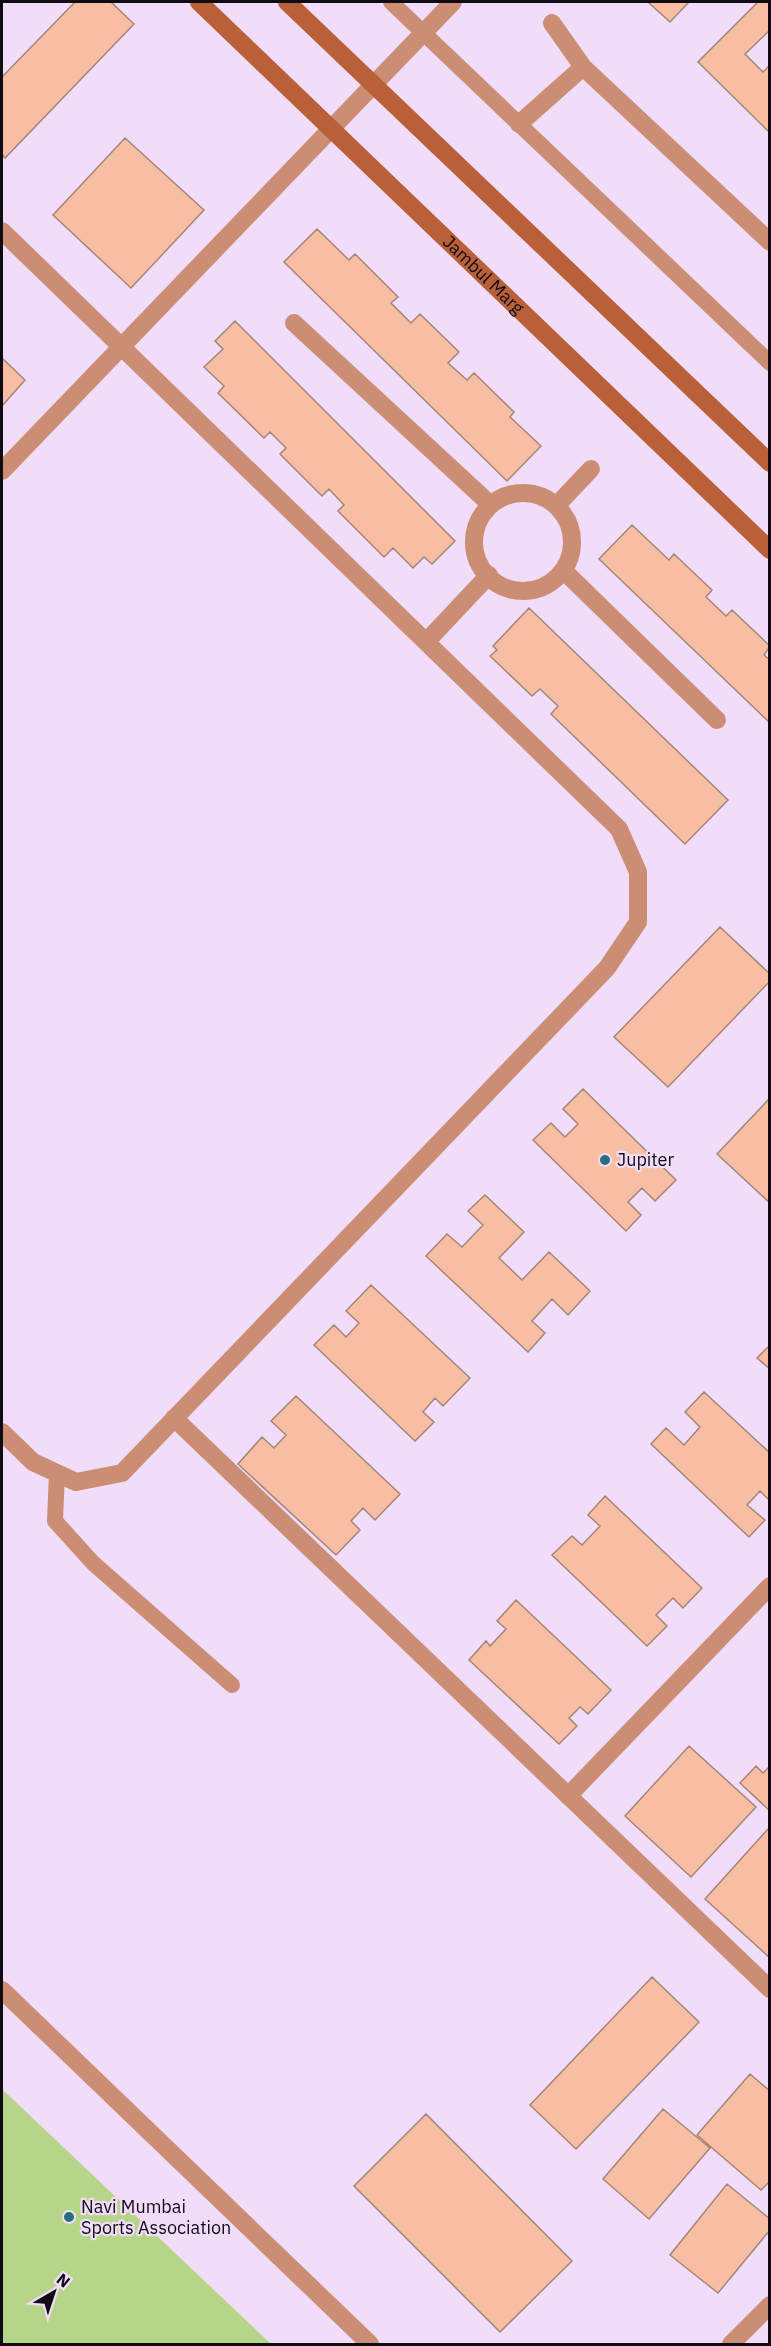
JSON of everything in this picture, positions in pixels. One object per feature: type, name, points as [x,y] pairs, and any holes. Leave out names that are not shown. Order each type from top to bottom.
[{"type":"main road","name":"Jambul Marg","points":[[199,2],[770,550]]},
{"type":"main road","points":[[287,2],[770,463]]},
{"type":"street","points":[[2,471],[453,2]]},
{"type":"street","points":[[552,23],[583,67],[770,242]]},
{"type":"street","points":[[519,124],[583,67]]},
{"type":"street","points":[[2,231],[619,829],[638,872],[638,922],[608,968],[122,1473],[76,1482],[33,1462],[2,1432]]},
{"type":"street","points":[[294,323],[491,505]]},
{"type":"street","points":[[556,506],[591,469]]},
{"type":"street","points":[[527,493],[542,496],[556,506],[565,516],[571,531],[572,548],[567,563],[558,577],[544,586],[528,590],[511,589],[496,582],[477,556],[474,539],[477,524],[485,511],[511,494],[527,493]]},
{"type":"street","points":[[562,570],[717,720]]},
{"type":"street","points":[[426,642],[489,575]]},
{"type":"street","points":[[174,1418],[770,1989]]},
{"type":"street","points":[[568,1796],[770,1586]]},
{"type":"street","points":[[2,1990],[370,2344]]},
{"type":"street","points":[[731,2344],[770,2305]]},
{"type":"lane","points":[[391,2],[770,363]]},
{"type":"lane","points":[[57,1473],[55,1521],[93,1563],[232,1685]]},
{"type":"green space","name":"Navi Mumbai Sports Association","points":[[2,2089],[271,2344],[2,2344]]},
{"type":"building","points":[[75,2],[111,2],[134,24],[5,158],[2,154],[2,77]]},
{"type":"building","points":[[648,2],[689,2],[670,22]]},
{"type":"building","points":[[758,2],[770,2],[770,30],[745,54],[763,72],[770,65],[770,129],[768,131],[698,62]]},
{"type":"building","points":[[125,138],[204,210],[131,288],[53,215]]},
{"type":"building","points":[[317,229],[349,260],[355,254],[398,297],[391,303],[411,323],[420,314],[459,352],[448,363],[467,380],[474,373],[514,412],[510,417],[541,446],[507,481],[284,262]]},
{"type":"building","points":[[235,321],[455,541],[432,564],[424,557],[413,568],[393,548],[384,557],[338,511],[344,505],[329,489],[322,496],[280,454],[286,448],[270,432],[264,438],[218,393],[224,386],[204,367],[223,349],[215,341]]},
{"type":"building","points":[[2,358],[25,380],[2,406]]},
{"type":"building","points":[[632,525],[669,560],[674,554],[712,590],[706,597],[726,616],[732,610],[770,646],[764,655],[770,660],[770,723],[599,559]]},
{"type":"building","points":[[529,608],[728,800],[685,844],[551,714],[558,706],[540,689],[532,696],[490,656],[497,650],[493,646]]},
{"type":"building","points":[[720,927],[770,974],[770,981],[668,1087],[614,1037]]},
{"type":"building","name":"Jupiter","points":[[583,1089],[676,1180],[655,1201],[642,1188],[628,1202],[641,1215],[626,1231],[533,1140],[551,1123],[565,1137],[578,1124],[563,1109]]},
{"type":"building","points":[[770,1098],[770,1203],[717,1154]]},
{"type":"building","points":[[485,1195],[524,1232],[499,1258],[522,1280],[549,1252],[590,1291],[568,1315],[552,1299],[532,1321],[545,1333],[528,1352],[426,1256],[447,1234],[462,1247],[483,1225],[468,1211]]},
{"type":"building","points":[[371,1285],[470,1378],[443,1406],[435,1398],[423,1412],[434,1422],[415,1441],[314,1345],[334,1325],[346,1337],[359,1323],[346,1311]]},
{"type":"building","points":[[770,1345],[770,1369],[757,1358]]},
{"type":"building","points":[[704,1392],[770,1453],[770,1501],[760,1491],[747,1505],[765,1520],[749,1537],[651,1444],[666,1428],[684,1445],[700,1427],[685,1412]]},
{"type":"building","points":[[296,1396],[400,1494],[375,1520],[363,1508],[351,1521],[360,1530],[336,1555],[238,1464],[262,1437],[274,1448],[286,1435],[271,1421]]},
{"type":"building","points":[[605,1496],[702,1588],[683,1608],[673,1598],[656,1615],[667,1626],[647,1646],[552,1555],[572,1536],[582,1545],[600,1526],[588,1515]]},
{"type":"building","points":[[516,1600],[611,1690],[588,1714],[580,1707],[569,1718],[577,1726],[559,1744],[469,1660],[486,1641],[490,1646],[506,1629],[497,1621]]},
{"type":"building","points":[[689,1746],[756,1807],[691,1877],[625,1816]]},
{"type":"building","points":[[756,1766],[763,1773],[770,1766],[770,1811],[740,1783]]},
{"type":"building","points":[[768,1829],[770,1831],[770,1958],[705,1899]]},
{"type":"building","points":[[652,1977],[699,2022],[576,2149],[530,2105]]},
{"type":"building","points":[[750,2074],[770,2091],[770,2181],[761,2190],[697,2135]]},
{"type":"building","points":[[663,2109],[710,2148],[649,2219],[603,2179]]},
{"type":"building","points":[[426,2114],[572,2261],[500,2332],[354,2186]]},
{"type":"building","points":[[727,2184],[770,2219],[770,2230],[718,2293],[670,2255]]},
{"type":"place","name":"Jupiter","points":[[605,1160]]},
{"type":"place","name":"Navi Mumbai Sports Association","points":[[69,2217]]}]
